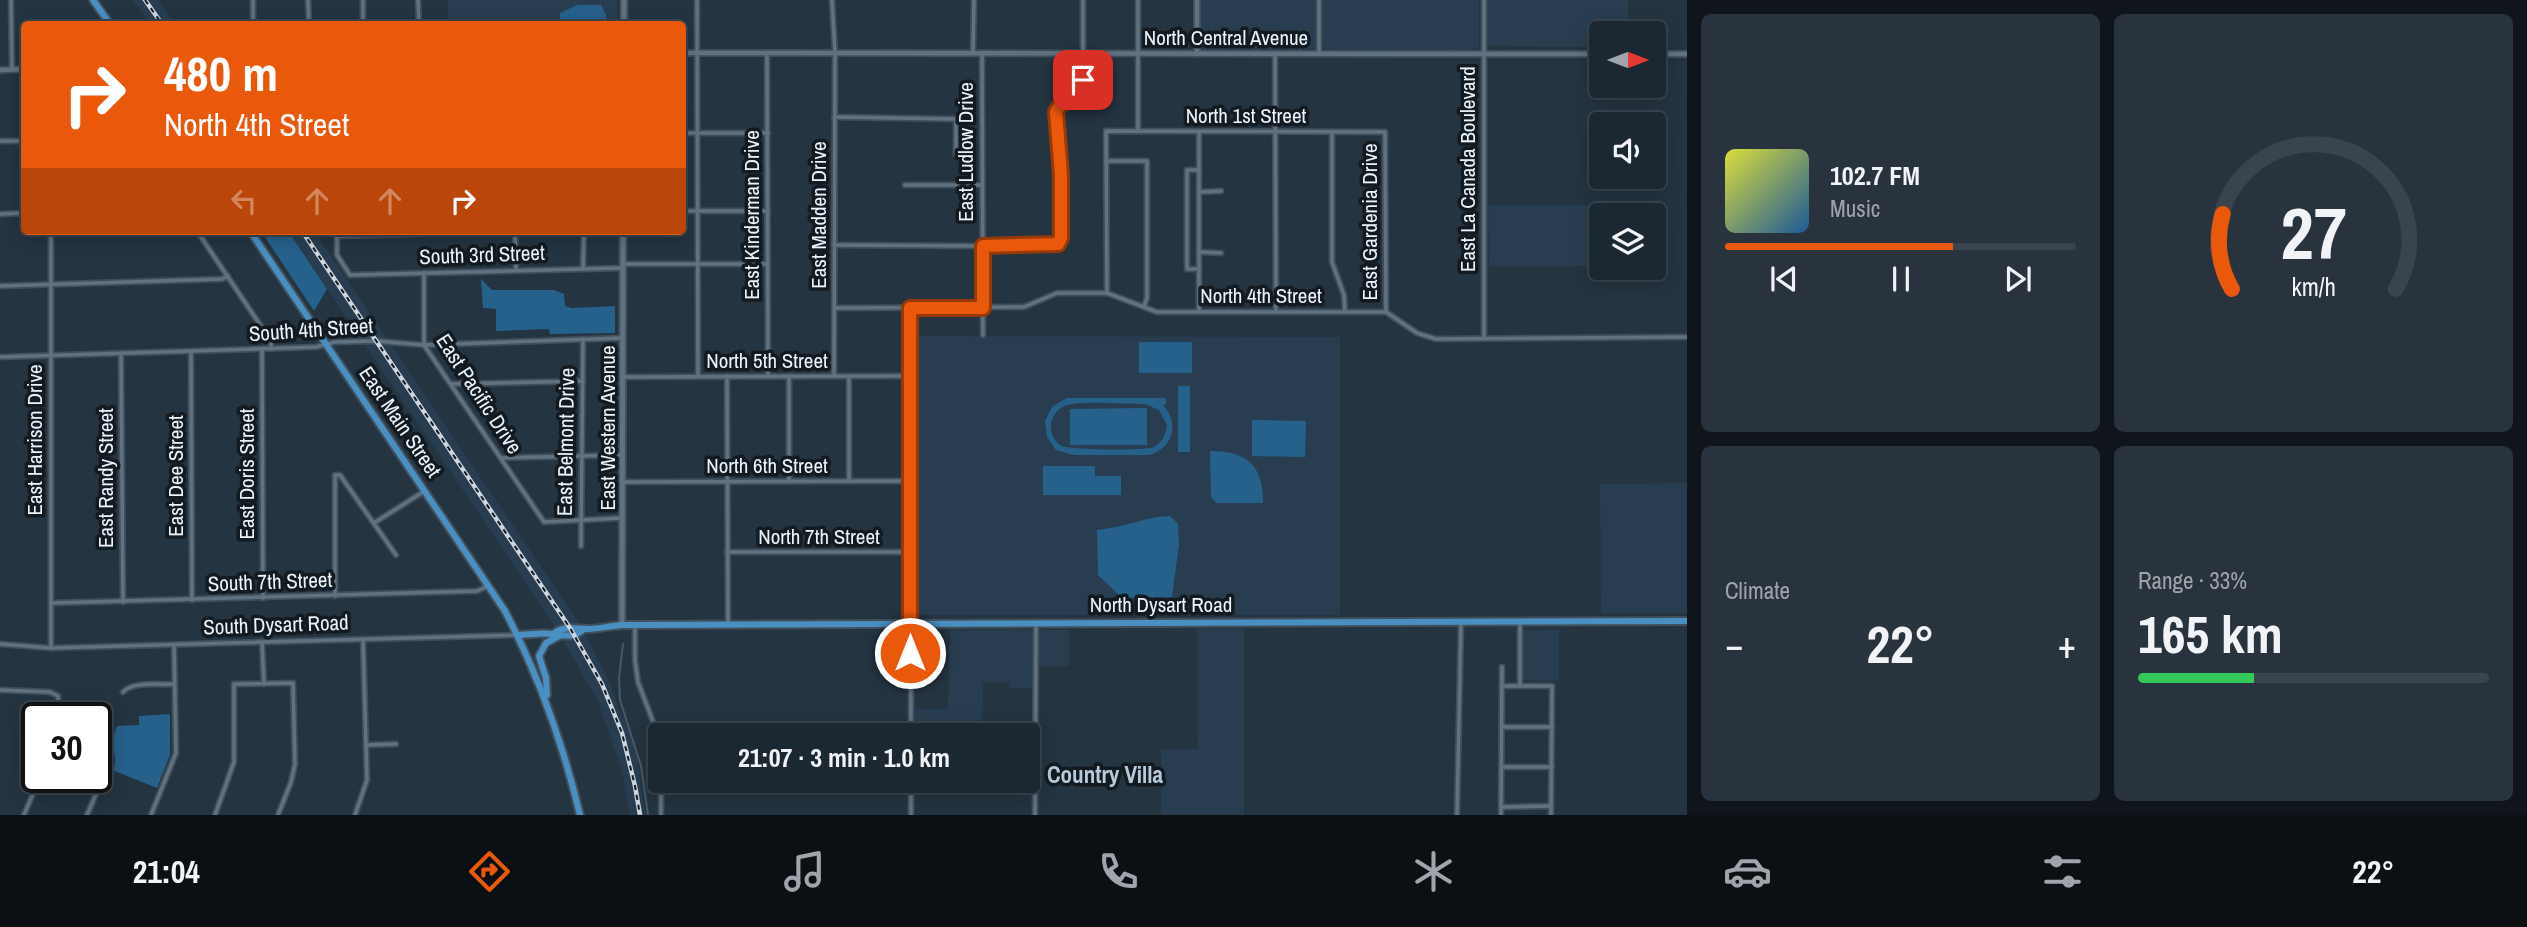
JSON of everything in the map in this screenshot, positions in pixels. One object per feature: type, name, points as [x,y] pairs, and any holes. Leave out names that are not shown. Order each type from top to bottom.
[{"type":"main road","points":[[93,0],[108,21]]},
{"type":"main road","points":[[624,0],[624,21]]},
{"type":"main road","name":"East Main Street","points":[[253,235],[488,586],[517,635],[548,704]]},
{"type":"main road","name":"East Western Avenue","points":[[622,625],[624,235]]},
{"type":"main road","name":"North Dysart Road","points":[[635,626],[1687,621]]},
{"type":"main road","name":"South Dysart Road","points":[[517,635],[579,634],[584,629],[635,626]]},
{"type":"main road","points":[[556,635],[544,645],[539,656],[546,678],[548,704],[580,815]]},
{"type":"street","points":[[11,0],[12,70]]},
{"type":"street","points":[[253,0],[253,21]]},
{"type":"street","points":[[308,0],[309,21]]},
{"type":"street","points":[[363,0],[363,21]]},
{"type":"street","points":[[418,0],[419,21]]},
{"type":"street","points":[[697,0],[698,376]]},
{"type":"street","name":"East Madden Drive","points":[[832,0],[835,53],[834,376]]},
{"type":"street","points":[[973,53],[974,0]]},
{"type":"street","points":[[834,245],[1058,244],[1061,238],[1061,175],[1056,112],[1060,104],[1082,87],[1083,0]]},
{"type":"street","points":[[1138,0],[1138,131]]},
{"type":"street","points":[[1197,0],[1197,54]]},
{"type":"street","points":[[1319,0],[1319,53]]},
{"type":"street","name":"East La Canada Boulevard","points":[[1484,0],[1484,338]]},
{"type":"street","name":"North Central Avenue","points":[[686,53],[1589,54]]},
{"type":"street","name":"East Kinderman Drive","points":[[767,53],[768,376]]},
{"type":"street","name":"East Ludlow Drive","points":[[982,53],[983,335]]},
{"type":"street","points":[[1275,54],[1276,312]]},
{"type":"street","points":[[1666,54],[1687,54]]},
{"type":"street","points":[[0,70],[21,69]]},
{"type":"street","points":[[834,117],[956,118],[956,154]]},
{"type":"street","name":"North 1st Street","points":[[1106,161],[1106,131],[1385,132]]},
{"type":"street","points":[[1199,132],[1199,312]]},
{"type":"street","points":[[1332,132],[1332,262],[1344,295],[1345,312]]},
{"type":"street","name":"East Gardenia Drive","points":[[1385,132],[1386,312]]},
{"type":"street","points":[[686,133],[768,133]]},
{"type":"street","points":[[0,141],[21,141]]},
{"type":"street","points":[[1107,293],[1106,161],[1147,161],[1147,298],[1144,306]]},
{"type":"street","points":[[1199,170],[1187,170],[1187,269],[1199,269]]},
{"type":"street","points":[[905,185],[982,185]]},
{"type":"street","points":[[1199,191],[1221,191]]},
{"type":"street","points":[[686,211],[768,211]]},
{"type":"street","points":[[0,214],[21,213]]},
{"type":"street","name":"East Harrison Drive","points":[[51,235],[51,649]]},
{"type":"street","points":[[200,235],[271,341],[271,349]]},
{"type":"street","name":"South 3rd Street","points":[[337,235],[337,255],[350,275],[768,264]]},
{"type":"street","points":[[515,235],[516,270]]},
{"type":"street","points":[[583,268],[584,235]]},
{"type":"street","points":[[1199,252],[1221,253]]},
{"type":"street","name":"East Pacific Drive","points":[[424,273],[424,345],[544,522],[582,520]]},
{"type":"street","points":[[0,286],[222,279],[228,276]]},
{"type":"street","name":"North 4th Street","points":[[835,308],[1024,307],[1057,293],[1107,293],[1157,312],[1386,312]]},
{"type":"street","points":[[910,308],[911,723]]},
{"type":"street","points":[[1386,312],[1425,337],[1687,337]]},
{"type":"street","name":"South 4th Street","points":[[0,356],[271,349],[327,346],[335,342],[376,341],[424,345],[624,338]]},
{"type":"street","name":"East Belmont Drive","points":[[581,546],[583,339]]},
{"type":"street","name":"East Doris Street","points":[[262,349],[262,598]]},
{"type":"street","name":"East Dee Street","points":[[191,352],[192,600]]},
{"type":"street","name":"East Randy Street","points":[[121,354],[123,602]]},
{"type":"street","points":[[727,376],[728,624]]},
{"type":"street","points":[[789,376],[789,481]]},
{"type":"street","points":[[849,376],[849,481]]},
{"type":"street","name":"North 5th Street","points":[[624,377],[910,376]]},
{"type":"street","points":[[452,384],[583,381]]},
{"type":"street","points":[[501,458],[624,454]]},
{"type":"street","points":[[335,596],[335,475],[340,475],[396,555]]},
{"type":"street","name":"North 6th Street","points":[[624,482],[910,481]]},
{"type":"street","points":[[374,523],[425,491]]},
{"type":"street","points":[[582,520],[623,518]]},
{"type":"street","name":"North 7th Street","points":[[727,552],[910,552]]},
{"type":"street","name":"South 7th Street","points":[[51,603],[477,591],[488,586]]},
{"type":"street","points":[[1457,815],[1461,622]]},
{"type":"street","points":[[1520,622],[1520,686]]},
{"type":"street","points":[[1035,624],[1035,815]]},
{"type":"street","points":[[635,626],[638,682],[654,723]]},
{"type":"street","name":"South Dysart Road","points":[[0,644],[51,649],[517,635]]},
{"type":"street","points":[[355,815],[367,780],[363,640]]},
{"type":"street","points":[[262,643],[264,684]]},
{"type":"street","points":[[151,815],[176,752],[174,645]]},
{"type":"street","points":[[1502,667],[1502,815]]},
{"type":"street","points":[[215,815],[234,762],[234,684],[293,683],[295,764],[278,815]]},
{"type":"street","points":[[123,692],[126,688],[135,686],[174,684]]},
{"type":"street","points":[[1502,687],[1552,686],[1551,815]]},
{"type":"street","points":[[0,690],[50,692],[58,695],[58,702]]},
{"type":"street","points":[[1502,727],[1552,727]]},
{"type":"street","points":[[366,745],[396,744]]},
{"type":"street","points":[[1502,767],[1552,767]]},
{"type":"street","points":[[24,815],[33,793]]},
{"type":"street","points":[[88,815],[97,793]]},
{"type":"street","points":[[661,793],[661,815]]},
{"type":"street","points":[[911,793],[911,815]]},
{"type":"street","points":[[1502,807],[1551,806]]},
{"type":"shaded area","points":[[133,0],[158,0],[173,21],[148,21]]},
{"type":"shaded area","points":[[448,0],[617,0],[617,21],[448,21]]},
{"type":"shaded area","points":[[1201,0],[1316,0],[1316,46],[1312,49],[1204,50],[1201,46]]},
{"type":"shaded area","points":[[1322,0],[1479,0],[1479,47],[1471,50],[1327,50],[1323,47]]},
{"type":"shaded area","points":[[1487,0],[1628,0],[1628,21],[1589,21],[1589,47],[1487,46]]},
{"type":"shaded area","points":[[577,5],[601,5],[606,21],[560,21],[560,13]]},
{"type":"shaded area","points":[[1488,205],[1589,205],[1589,266],[1489,266]]},
{"type":"shaded area","points":[[264,235],[291,235],[327,289],[314,311]]},
{"type":"shaded area","points":[[291,235],[317,235],[579,623],[607,677],[630,735],[638,761],[645,815],[630,815],[622,771],[598,701],[556,628]]},
{"type":"shaded area","points":[[481,279],[492,290],[554,290],[564,294],[565,306],[571,308],[615,306],[615,333],[550,334],[549,329],[496,331],[496,309],[483,308]]},
{"type":"shaded area","points":[[914,336],[1340,337],[1340,615],[1244,615],[1225,612],[1188,615],[916,615]]},
{"type":"shaded area","points":[[1139,342],[1192,342],[1192,373],[1139,373]]},
{"type":"shaded area","points":[[1178,386],[1190,386],[1190,452],[1178,452]]},
{"type":"shaded area","points":[[1067,398],[1166,398],[1166,404],[1163,405],[1171,419],[1172,434],[1164,447],[1150,455],[1073,455],[1056,450],[1047,437],[1045,421],[1052,407]],"holes":[[[1070,404],[1145,404],[1159,410],[1167,425],[1164,438],[1154,447],[1068,447],[1057,442],[1051,431],[1055,414]]]},
{"type":"shaded area","points":[[1147,408],[1147,445],[1070,445],[1070,409]]},
{"type":"shaded area","points":[[1252,420],[1306,421],[1305,457],[1252,456]]},
{"type":"shaded area","points":[[1210,451],[1234,454],[1250,463],[1260,479],[1263,503],[1217,503],[1211,497]]},
{"type":"shaded area","points":[[1043,466],[1095,466],[1095,476],[1121,476],[1121,495],[1043,495]]},
{"type":"shaded area","points":[[1687,483],[1687,613],[1601,613],[1600,484]]},
{"type":"shaded area","points":[[1170,516],[1178,524],[1179,544],[1172,597],[1122,598],[1098,575],[1097,530]]},
{"type":"shaded area","points":[[1244,628],[1244,815],[1161,815],[1161,750],[1198,749],[1197,629]]},
{"type":"shaded area","points":[[950,630],[1069,630],[1069,666],[1032,666],[1032,688],[1009,688],[1009,682],[983,682],[982,723],[915,723],[915,709],[948,709]]},
{"type":"shaded area","points":[[1516,630],[1559,630],[1559,681],[1516,680]]},
{"type":"shaded area","points":[[170,714],[170,755],[157,788],[112,770],[115,755],[112,752],[112,739],[117,726],[139,725],[139,716]]},
{"type":"waterway","points":[[623,644],[619,678],[620,700],[641,766],[648,815]]},
{"type":"railway","points":[[145,0],[160,21]]},
{"type":"railway","points":[[305,235],[570,628],[602,684],[622,733],[640,815]]},
{"type":"district","name":"Country Villa","points":[[1105,775]]},
{"type":"route","points":[[910,653],[910,308],[983,308],[983,246],[1058,244],[1061,238],[1061,175],[1056,112],[1060,104],[1082,87],[1083,80]]}]
